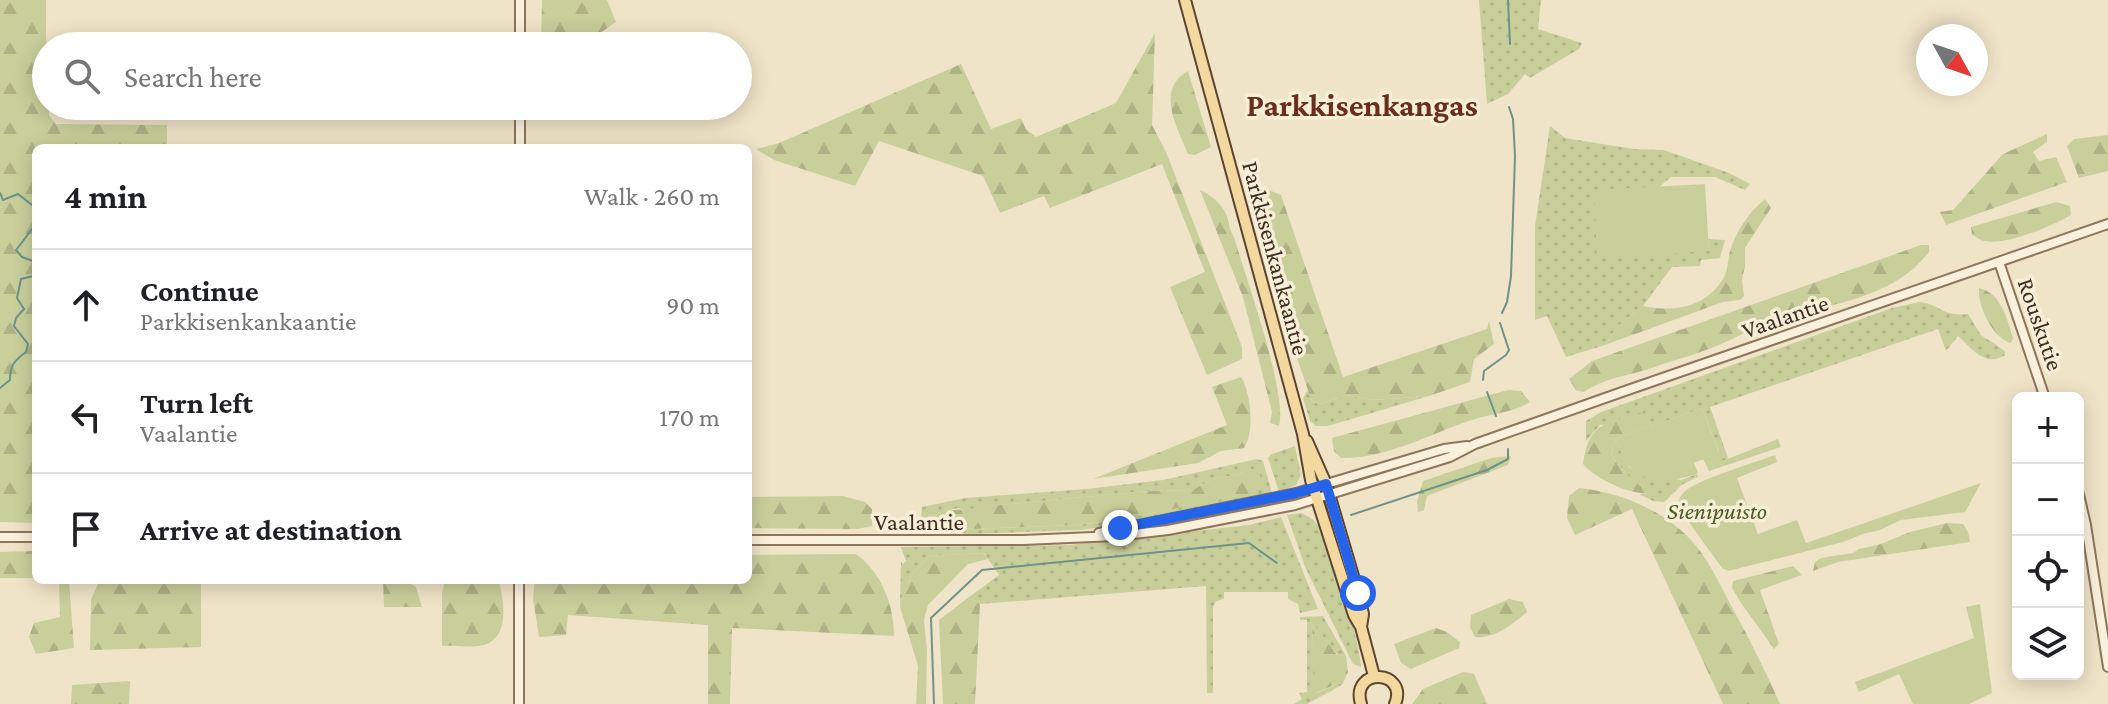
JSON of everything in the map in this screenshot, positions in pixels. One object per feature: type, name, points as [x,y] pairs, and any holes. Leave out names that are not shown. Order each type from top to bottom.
[{"type":"main road","name":"Parkkisenkankaantie","points":[[1185,0],[1303,434],[1313,488],[1354,615],[1361,627],[1374,676]]},
{"type":"main road","name":"Parkkisenkankaantie","points":[[1303,434],[1328,490],[1358,593],[1363,614],[1361,627]]},
{"type":"main road","points":[[1361,704],[1360,688],[1374,676],[1383,676],[1394,684],[1397,690],[1395,704]]},
{"type":"street","points":[[520,0],[520,32]]},
{"type":"street","points":[[520,120],[520,144]]},
{"type":"street","name":"Vaalantie","points":[[1091,536],[1313,488],[1328,490],[1450,457],[1475,444],[2108,224]]},
{"type":"street","name":"Rouskutie","points":[[1999,262],[2043,392]]},
{"type":"street","name":"Vaalantie","points":[[752,540],[993,540],[1116,536],[1168,530],[1317,500],[1328,490]]},
{"type":"street","points":[[2084,516],[2108,667]]},
{"type":"street","points":[[0,537],[32,537]]},
{"type":"street","points":[[519,584],[519,704]]},
{"type":"green space","points":[[0,0],[46,0],[46,32],[32,32],[32,120],[53,120],[56,124],[167,125],[167,144],[32,144],[32,523],[0,522]]},
{"type":"green space","points":[[542,0],[607,0],[616,22],[601,32],[541,32]]},
{"type":"green space","points":[[1479,0],[1541,0],[1538,29],[1582,43],[1579,49],[1530,78],[1525,74],[1508,94],[1487,104]]},
{"type":"green space","points":[[1155,33],[1152,125],[1166,152],[1242,347],[1242,359],[1207,375],[1170,287],[1205,272],[1162,164],[1050,208],[1044,196],[1000,213],[983,176],[879,141],[855,186],[774,160],[756,149],[779,143],[961,64],[991,129],[1021,118],[1026,129],[1036,137],[1116,103]]},
{"type":"green space","points":[[1188,71],[1211,147],[1195,155],[1188,154],[1179,133],[1171,98],[1178,79]]},
{"type":"green space","points":[[1550,126],[1565,138],[1634,149],[1664,150],[1729,173],[1750,184],[1745,190],[1715,177],[1671,177],[1659,187],[1594,191],[1709,251],[1708,239],[1725,240],[1720,258],[1701,260],[1700,266],[1672,267],[1643,306],[1618,326],[1605,345],[1566,357],[1547,316],[1535,320],[1535,226]]},
{"type":"green space","points":[[2047,134],[2047,142],[2033,152],[2039,161],[2056,157],[2067,182],[1946,225],[1940,212],[1953,210],[2003,154]]},
{"type":"green space","points":[[2108,135],[2108,171],[2079,178],[2067,146],[2074,139]]},
{"type":"green space","points":[[1705,184],[1709,251],[1597,258],[1594,190]]},
{"type":"green space","points":[[1200,190],[1214,199],[1227,215],[1272,362],[1280,410],[1279,426],[1270,423],[1272,412],[1243,297]]},
{"type":"green space","points":[[1269,190],[1281,195],[1343,377],[1487,329],[1489,321],[1494,344],[1474,359],[1470,382],[1429,396],[1373,400],[1346,395],[1320,404],[1312,402],[1285,323],[1257,224],[1261,194]]},
{"type":"green space","points":[[1765,199],[1771,208],[1745,248],[1744,296],[1740,300],[1723,302],[1605,345],[1618,326],[1643,306],[1678,308],[1700,301],[1710,294],[1725,275],[1739,229]]},
{"type":"green space","points":[[2056,202],[2070,206],[2071,215],[2004,241],[1983,241],[1972,235],[1971,227]]},
{"type":"green space","points":[[1921,245],[1929,245],[1929,252],[1913,269],[1895,282],[1854,299],[1765,324],[1704,351],[1608,380],[1584,392],[1576,390],[1569,379],[1592,361]]},
{"type":"green space","points":[[1979,288],[1993,295],[2002,307],[2013,338],[2011,343],[1992,328],[1981,303]]},
{"type":"green space","points":[[1920,302],[1952,314],[1968,314],[1981,335],[2005,351],[2005,355],[1985,358],[1958,336],[1946,351],[1938,329],[1710,407],[1728,458],[1719,464],[1712,465],[1708,457],[1719,452],[1702,408],[1652,426],[1649,420],[1600,425],[1586,441],[1586,421],[1601,412],[1892,308]]},
{"type":"green space","points":[[1241,377],[1250,412],[1250,432],[1244,448],[1221,451],[1198,463],[1093,479],[1227,425],[1212,387]]},
{"type":"green space","points":[[1308,390],[1312,402],[1320,404],[1346,395],[1373,400],[1429,396],[1328,426],[1316,426],[1310,421],[1303,398]]},
{"type":"green space","points":[[1508,390],[1521,391],[1530,402],[1374,454],[1341,458],[1334,451],[1332,438]]},
{"type":"green space","points":[[1702,408],[1719,453],[1708,457],[1712,465],[1778,439],[1781,447],[1709,471],[1703,459],[1694,463],[1698,473],[1672,480],[1645,478],[1637,474],[1624,458],[1615,439]]},
{"type":"green space","points":[[1640,413],[1652,426],[1615,439],[1611,455],[1650,494],[1614,485],[1583,464],[1589,440],[1600,427]]},
{"type":"green space","points":[[1615,439],[1630,468],[1681,480],[1697,474],[1698,477],[1683,484],[1664,502],[1653,501],[1639,494],[1648,494],[1611,455]]},
{"type":"green space","points":[[1295,446],[1301,475],[1296,485],[1279,492],[1268,458]]},
{"type":"green space","name":"Sienipuisto","points":[[1775,455],[1777,462],[1737,478],[1758,534],[1797,520],[1806,543],[1981,483],[1965,512],[1901,520],[1843,542],[1728,571],[1722,568],[1680,510],[1680,498],[1701,482]]},
{"type":"green space","points":[[1511,456],[1508,465],[1427,496],[1424,510],[1418,512],[1417,501],[1423,481],[1491,458]]},
{"type":"green space","points":[[1257,459],[1263,461],[1272,493],[1120,525],[1080,530],[969,534],[920,528],[922,507],[965,498],[1163,480]],"holes":[[[1239,474],[1181,507],[1077,525],[970,529],[926,527],[930,515],[958,508],[967,511],[990,506],[1148,491],[1193,490],[1212,479]]]},
{"type":"green space","points":[[1250,468],[1261,476],[1253,493],[1118,520],[1077,525],[970,529],[923,525],[924,518],[948,511],[1148,491],[1193,490],[1212,479],[1240,474]]},
{"type":"green space","points":[[1579,488],[1612,494],[1644,506],[1686,535],[1712,570],[1780,704],[1723,704],[1632,509],[1575,535],[1567,518],[1569,496]]},
{"type":"green space","points":[[843,496],[865,502],[872,509],[872,526],[857,529],[752,528],[752,497]]},
{"type":"green space","points":[[1301,513],[1317,524],[1329,551],[1351,617],[1361,667],[1353,664],[1305,567],[1287,515]]},
{"type":"green space","points":[[1281,517],[1318,609],[1300,613],[1298,604],[1288,599],[1288,592],[1224,592],[1224,599],[1216,601],[1213,607],[1213,693],[1207,693],[1206,586],[980,604],[969,597],[999,575],[984,553],[929,556],[911,575],[900,607],[901,561],[903,564],[906,561],[901,547],[1068,545],[1249,525]]},
{"type":"green space","points":[[1947,523],[1963,524],[1970,542],[1838,562],[1813,571],[1815,562],[1821,558],[1853,553],[1910,532]]},
{"type":"green space","points":[[32,551],[32,578],[0,578],[0,552]]},
{"type":"green space","points":[[983,553],[988,559],[968,564],[928,605],[924,620],[926,704],[916,704],[918,666],[900,607],[911,575],[929,556]]},
{"type":"green space","points":[[856,554],[873,570],[885,590],[892,613],[894,636],[732,628],[730,704],[708,704],[708,625],[568,615],[566,635],[539,637],[533,598],[535,584],[752,584],[752,555]]},
{"type":"green space","points":[[1793,566],[1802,575],[1760,590],[1779,644],[1774,649],[1739,600],[1732,588],[1733,581]]},
{"type":"green space","points":[[59,584],[69,584],[74,648],[36,654],[29,637],[34,623],[60,617]]},
{"type":"green space","points":[[98,584],[201,584],[201,647],[90,650],[91,599]]},
{"type":"green space","points":[[383,584],[410,584],[416,587],[422,607],[384,607]]},
{"type":"green space","points":[[444,584],[499,584],[503,615],[499,633],[487,644],[442,646]]},
{"type":"green space","points":[[969,597],[980,604],[975,704],[943,704],[939,620]]},
{"type":"green space","points":[[1509,599],[1523,602],[1527,612],[1497,633],[1475,637],[1470,627],[1471,615]]},
{"type":"green space","points":[[1980,604],[1992,693],[1969,704],[1913,704],[1899,674],[1859,692],[1855,682],[1974,638],[1966,607]]},
{"type":"green space","points":[[1323,616],[1346,656],[1338,655],[1312,623],[1315,694],[1339,683],[1342,685],[1307,704],[1294,704],[1302,699],[1299,693],[1307,692],[1307,620],[1300,620],[1300,617]]},
{"type":"green space","points":[[1312,621],[1337,655],[1346,656],[1348,672],[1342,685],[1338,683],[1314,694]]},
{"type":"green space","points":[[1436,628],[1460,642],[1459,648],[1411,669],[1401,663],[1394,644]]},
{"type":"green space","points":[[1463,672],[1474,674],[1487,704],[1412,704],[1423,689]]},
{"type":"green space","points":[[130,681],[129,704],[71,704],[72,685]]},
{"type":"waterway","points":[[1508,0],[1510,44]]},
{"type":"waterway","points":[[1502,313],[1511,276],[1515,156],[1513,119],[1509,107]]},
{"type":"waterway","points":[[0,193],[3,200],[18,194],[32,205]]},
{"type":"waterway","points":[[32,229],[16,250],[22,257],[32,261]]},
{"type":"waterway","points":[[0,388],[10,380],[12,367],[26,352],[28,344],[14,326],[24,309],[17,298],[21,279],[32,276]]},
{"type":"waterway","points":[[1483,380],[1484,371],[1509,350],[1500,323]]},
{"type":"waterway","points":[[1487,392],[1496,416]]},
{"type":"waterway","points":[[1351,515],[1487,470],[1508,459],[1508,449]]},
{"type":"waterway","points":[[934,704],[931,618],[982,570],[1249,543],[1277,563]]},
{"type":"district","name":"Parkkisenkangas","points":[[1362,105]]},
{"type":"route","points":[[1120,528],[1296,493],[1326,484],[1358,593]]}]
